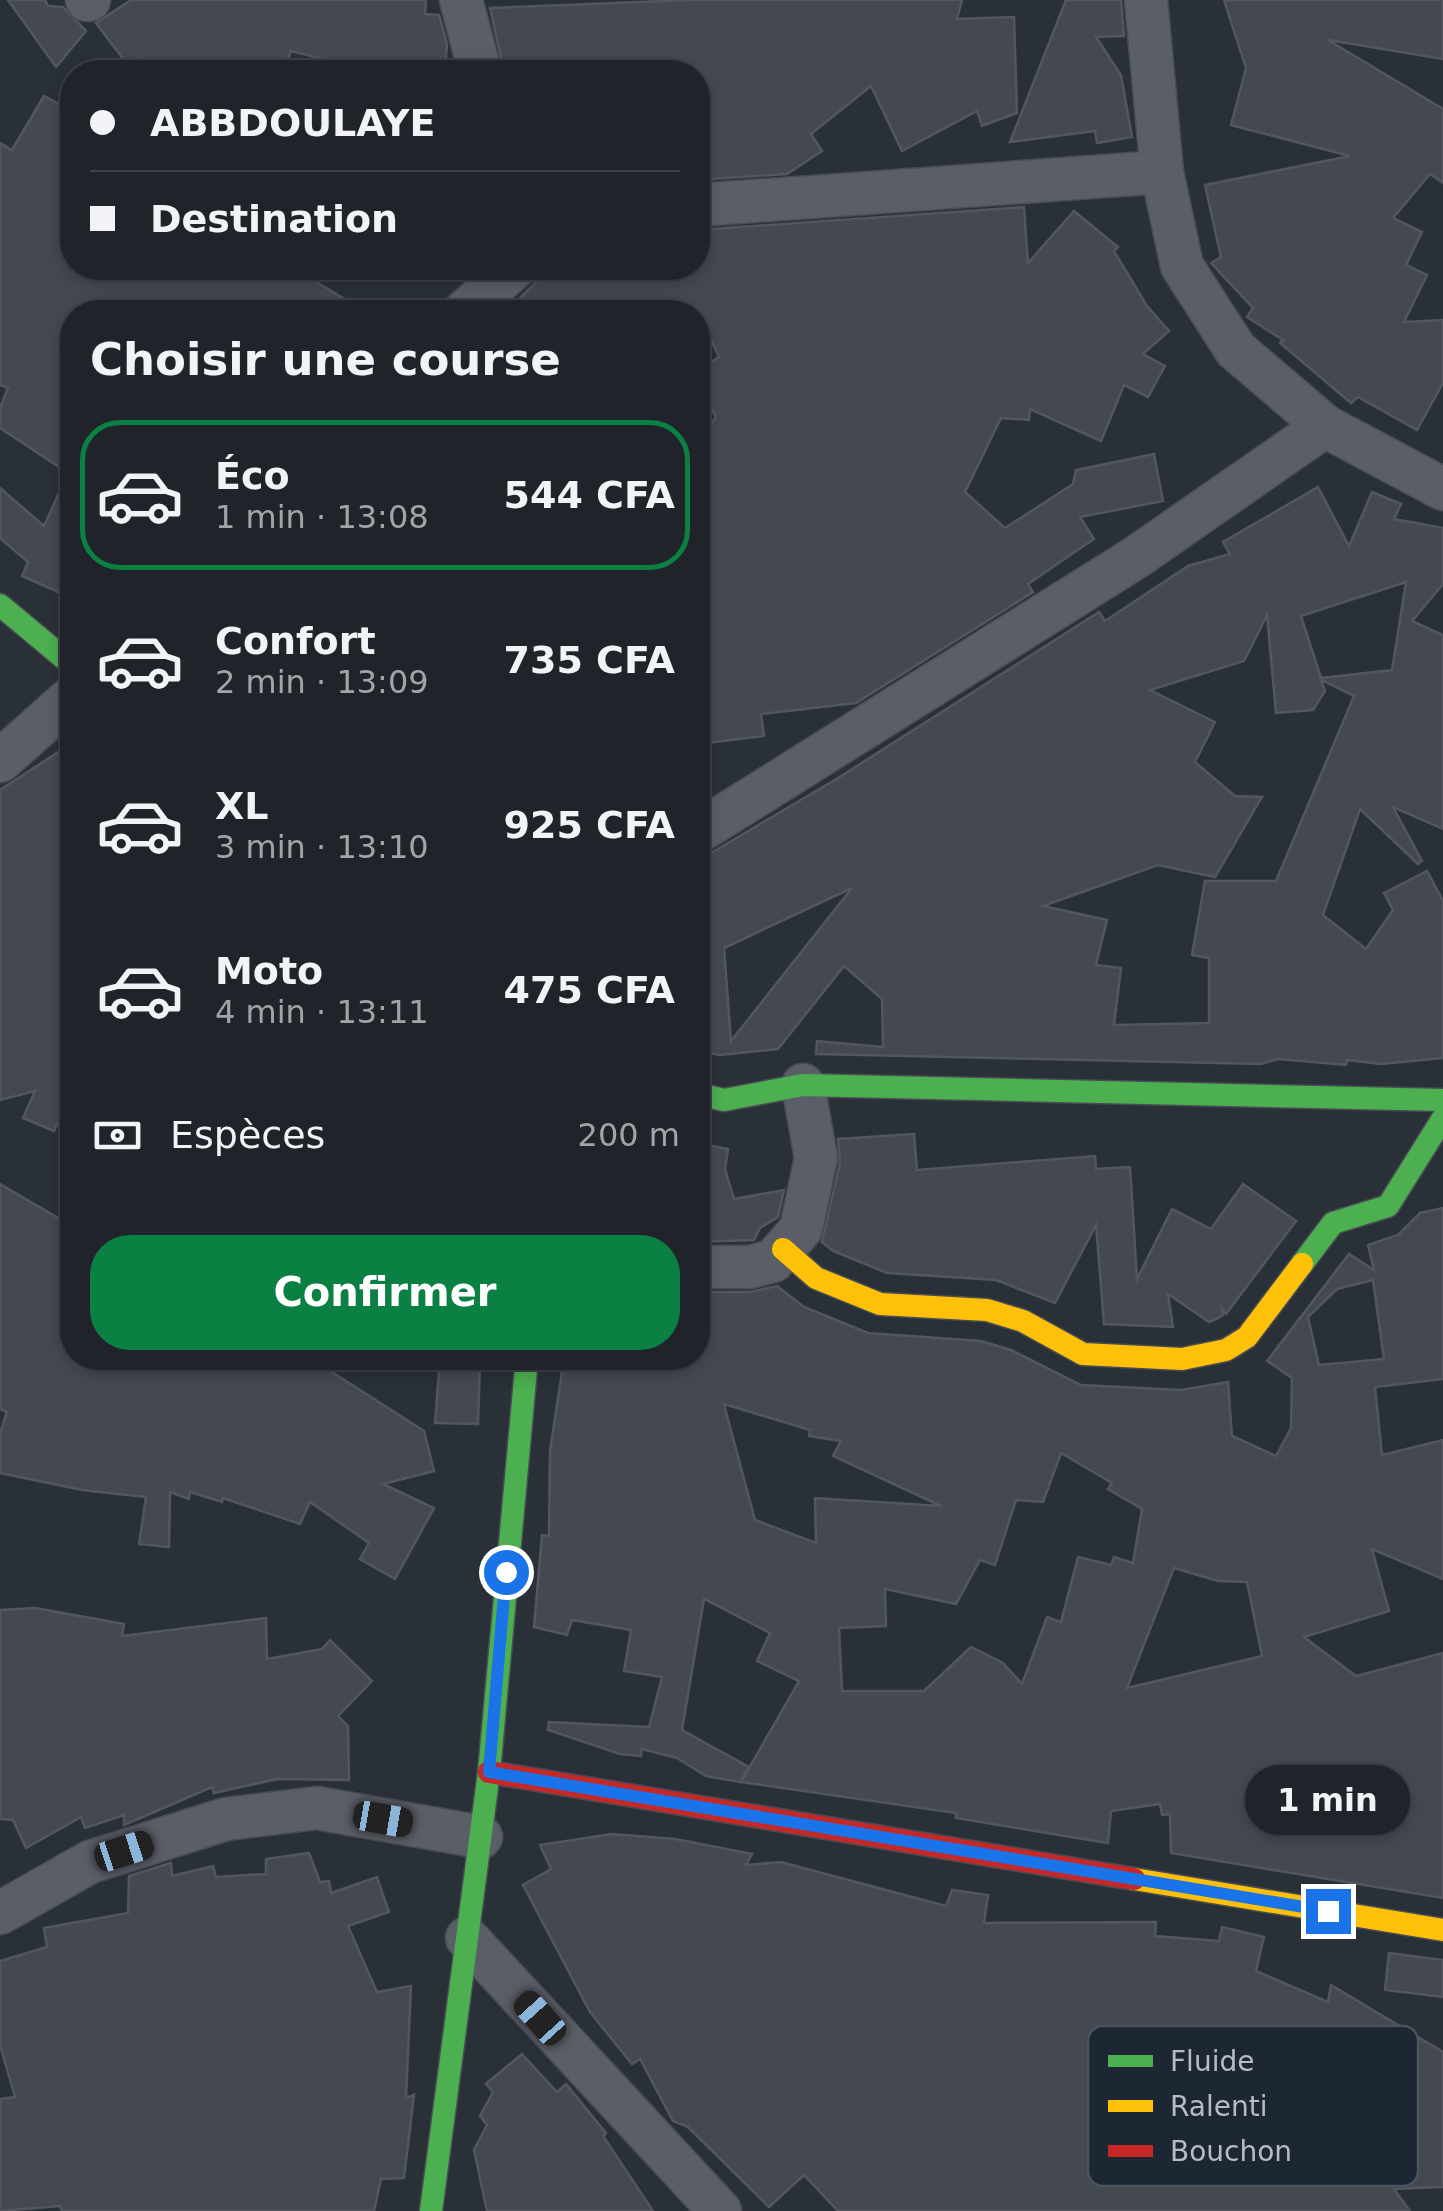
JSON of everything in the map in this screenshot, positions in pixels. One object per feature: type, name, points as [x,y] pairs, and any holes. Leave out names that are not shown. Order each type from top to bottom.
[{"type":"street","points":[[461,0],[477,60]]},
{"type":"street","points":[[1146,0],[1162,172],[1182,266],[1236,350],[1325,426],[1443,489]]},
{"type":"street","points":[[710,204],[1162,172]]},
{"type":"street","points":[[478,300],[500,280]]},
{"type":"street","points":[[710,824],[1135,558],[1325,426]]},
{"type":"street","points":[[0,606],[60,655]]},
{"type":"street","points":[[0,761],[60,707]]},
{"type":"street","points":[[710,1267],[750,1267],[773,1261],[800,1229],[813,1188],[816,1158],[803,1085]]},
{"type":"street","points":[[710,1097],[724,1100],[803,1085],[1443,1100]]},
{"type":"street","points":[[783,1249],[816,1278],[880,1304],[987,1310],[1023,1321],[1083,1354],[1168,1359],[1208,1354],[1248,1337],[1333,1224],[1388,1206],[1443,1118]]},
{"type":"street","points":[[431,2211],[489,1772],[527,1370]]},
{"type":"street","points":[[489,1772],[1443,1930]]},
{"type":"street","points":[[0,1913],[90,1862],[226,1819],[318,1808],[480,1837]]},
{"type":"street","points":[[467,1938],[720,2211]]},
{"type":"building","points":[[8,0],[45,0],[48,6],[63,7],[86,31],[56,67]]},
{"type":"building","points":[[131,0],[426,0],[425,14],[439,15],[447,44],[446,60],[327,60],[291,51],[288,60],[124,60],[96,23]]},
{"type":"building","points":[[688,0],[962,0],[957,19],[1014,17],[1017,113],[982,126],[977,111],[902,151],[871,86],[811,134],[822,151],[787,174],[710,179],[710,60],[501,60],[490,8]]},
{"type":"building","points":[[1066,0],[1121,0],[1124,36],[1096,37],[1121,75],[1132,137],[1097,143],[1095,131],[1010,142]]},
{"type":"building","points":[[1224,0],[1443,0],[1443,59],[1328,40],[1443,109],[1443,183],[1430,174],[1393,218],[1422,232],[1406,265],[1427,275],[1404,322],[1443,320],[1443,383],[1417,430],[1358,397],[1351,403],[1280,343],[1283,340],[1247,317],[1253,308],[1211,263],[1221,257],[1205,185],[1350,156],[1231,125],[1246,68]]},
{"type":"building","points":[[44,96],[60,105],[60,280],[313,280],[346,300],[60,300],[60,468],[0,428],[0,408],[8,388],[0,385],[0,143],[12,150]]},
{"type":"building","points":[[1024,207],[1028,263],[1074,211],[1118,247],[1114,251],[1147,306],[1169,331],[1143,354],[1165,366],[1148,397],[1124,385],[1101,441],[1030,409],[1029,420],[1001,418],[965,492],[1005,528],[1073,484],[1076,470],[1154,454],[1163,501],[1080,517],[1094,539],[1028,584],[1033,592],[856,703],[761,714],[764,736],[710,743],[710,426],[716,417],[710,407],[710,363],[719,357],[710,338],[710,300],[518,300],[538,280],[710,280],[710,229]]},
{"type":"building","points":[[1318,487],[1349,546],[1372,492],[1401,504],[1394,519],[1443,528],[1443,584],[1412,621],[1443,635],[1443,829],[1393,807],[1422,861],[1418,864],[1360,809],[1323,915],[1366,949],[1393,910],[1384,893],[1427,871],[1443,901],[1443,1058],[1381,1064],[1347,1060],[1346,1065],[1278,1059],[1261,1064],[816,1054],[817,1041],[883,1047],[882,999],[844,966],[778,1049],[710,1053],[710,853],[838,778],[1099,612],[1105,621],[1188,566],[1230,554],[1223,542]],"holes":[[[1406,582],[1392,670],[1321,678],[1301,616]],[[1267,615],[1276,713],[1313,710],[1325,691],[1321,680],[1354,696],[1276,881],[1205,881],[1192,955],[1209,958],[1209,1023],[1114,1025],[1121,968],[1096,965],[1107,920],[1043,906],[1158,865],[1215,877],[1262,797],[1235,796],[1195,762],[1215,722],[1150,690],[1244,661]],[[852,888],[731,1041],[724,948]]]},
{"type":"building","points":[[0,488],[44,526],[60,491],[60,593],[22,576],[28,562],[0,538]]},
{"type":"building","points":[[60,751],[60,1124],[54,1131],[23,1118],[35,1091],[0,1100],[0,790]]},
{"type":"building","points":[[914,1134],[917,1170],[1095,1156],[1096,1169],[1130,1167],[1137,1279],[1172,1209],[1211,1229],[1243,1184],[1296,1221],[1226,1314],[1222,1309],[1223,1315],[1209,1322],[1168,1294],[1173,1327],[1104,1324],[1096,1225],[1055,1303],[996,1280],[887,1273],[833,1251],[822,1242],[840,1163],[838,1139]]},
{"type":"building","points":[[710,1146],[728,1149],[725,1169],[734,1199],[784,1190],[778,1217],[760,1228],[754,1240],[710,1242]]},
{"type":"building","points":[[0,1184],[60,1219],[60,1370],[329,1370],[424,1431],[434,1471],[383,1484],[434,1508],[395,1579],[360,1559],[369,1543],[310,1502],[300,1524],[223,1498],[222,1502],[190,1492],[189,1499],[170,1492],[169,1547],[139,1544],[146,1497],[82,1490],[0,1473],[0,1433],[7,1412],[0,1409]]},
{"type":"building","points":[[1443,1208],[1443,1379],[1375,1387],[1382,1455],[1443,1440],[1443,1579],[1372,1549],[1389,1611],[1304,1637],[1356,1676],[1443,1653],[1443,1898],[1171,1853],[1170,1814],[1162,1815],[1160,1804],[1111,1811],[1108,1843],[956,1818],[956,1813],[741,1782],[799,1681],[757,1661],[770,1633],[704,1599],[682,1730],[749,1767],[740,1782],[706,1776],[677,1758],[642,1749],[641,1756],[620,1754],[548,1730],[549,1722],[649,1727],[662,1677],[624,1671],[631,1630],[572,1620],[567,1635],[534,1627],[542,1535],[549,1536],[550,1451],[562,1370],[710,1370],[710,1292],[750,1292],[777,1286],[804,1307],[868,1333],[981,1341],[1011,1350],[1081,1385],[1181,1390],[1228,1382],[1232,1436],[1276,1456],[1291,1428],[1292,1378],[1267,1361],[1349,1254],[1374,1270],[1368,1245],[1398,1235],[1420,1213]],"holes":[[[1373,1280],[1384,1359],[1319,1365],[1308,1317],[1337,1289]],[[724,1404],[810,1430],[809,1436],[841,1441],[833,1456],[941,1506],[815,1498],[816,1543],[755,1520]],[[1061,1453],[1112,1483],[1108,1489],[1142,1509],[1133,1563],[1114,1557],[1111,1565],[1078,1557],[1061,1622],[1047,1617],[1022,1684],[1003,1663],[971,1647],[924,1691],[842,1691],[839,1628],[886,1626],[885,1589],[956,1604],[980,1560],[995,1565],[1016,1500],[1043,1502]],[[1174,1568],[1218,1581],[1247,1582],[1262,1656],[1127,1688]]]},
{"type":"building","points":[[439,1370],[480,1370],[478,1424],[435,1423]]},
{"type":"building","points":[[35,1608],[124,1624],[122,1636],[266,1618],[267,1659],[322,1649],[330,1640],[372,1681],[338,1716],[348,1726],[349,1780],[277,1779],[214,1793],[212,1787],[124,1825],[124,1815],[85,1828],[81,1817],[26,1848],[13,1820],[0,1819],[0,1610]]},
{"type":"building","points":[[612,1834],[675,1839],[752,1854],[746,1865],[781,1862],[946,1906],[952,1890],[988,1895],[984,1923],[1156,1922],[1155,1936],[1219,1941],[1222,1927],[1264,1937],[1256,1971],[1328,2002],[1331,1985],[1400,2026],[1088,2026],[1088,2186],[1418,2186],[1418,2037],[1443,2052],[1443,2187],[1394,2189],[1410,2211],[838,2211],[804,2175],[769,2207],[688,2127],[673,2121],[640,2059],[632,2064],[590,2012],[523,1885],[551,1869],[540,1845]]},
{"type":"building","points":[[309,1853],[320,1882],[329,1881],[331,1893],[377,1877],[389,1912],[348,1926],[377,1992],[411,1986],[406,2098],[414,2095],[404,2178],[381,2179],[374,2211],[62,2211],[60,2206],[0,2211],[0,2099],[15,2097],[0,2045],[0,1961],[47,1947],[44,1928],[128,1913],[129,1876],[171,1863],[172,1876],[213,1866],[216,1877],[266,1874],[266,1859]]},
{"type":"building","points":[[1389,1953],[1443,1960],[1443,1997],[1385,1990]]},
{"type":"building","points":[[522,2054],[557,2092],[566,2084],[606,2133],[603,2136],[653,2211],[487,2211],[474,2150],[487,2125],[480,2116],[493,2092],[486,2084]]},
{"type":"traffic: fast","points":[[0,605],[60,655]]},
{"type":"traffic: fast","points":[[710,1097],[724,1100],[803,1085],[1443,1100]]},
{"type":"traffic: fast","points":[[1302,1264],[1333,1223],[1388,1206],[1443,1118]]},
{"type":"traffic: fast","points":[[431,2211],[489,1772],[526,1370]]},
{"type":"traffic: slow","points":[[783,1249],[816,1278],[880,1304],[987,1310],[1023,1321],[1083,1354],[1182,1359],[1226,1350],[1247,1337],[1302,1264]]},
{"type":"traffic: slow","points":[[1134,1879],[1443,1930]]},
{"type":"traffic: jam","points":[[489,1772],[1134,1879]]},
{"type":"route","points":[[506,1572],[489,1772],[1328,1911]]}]
